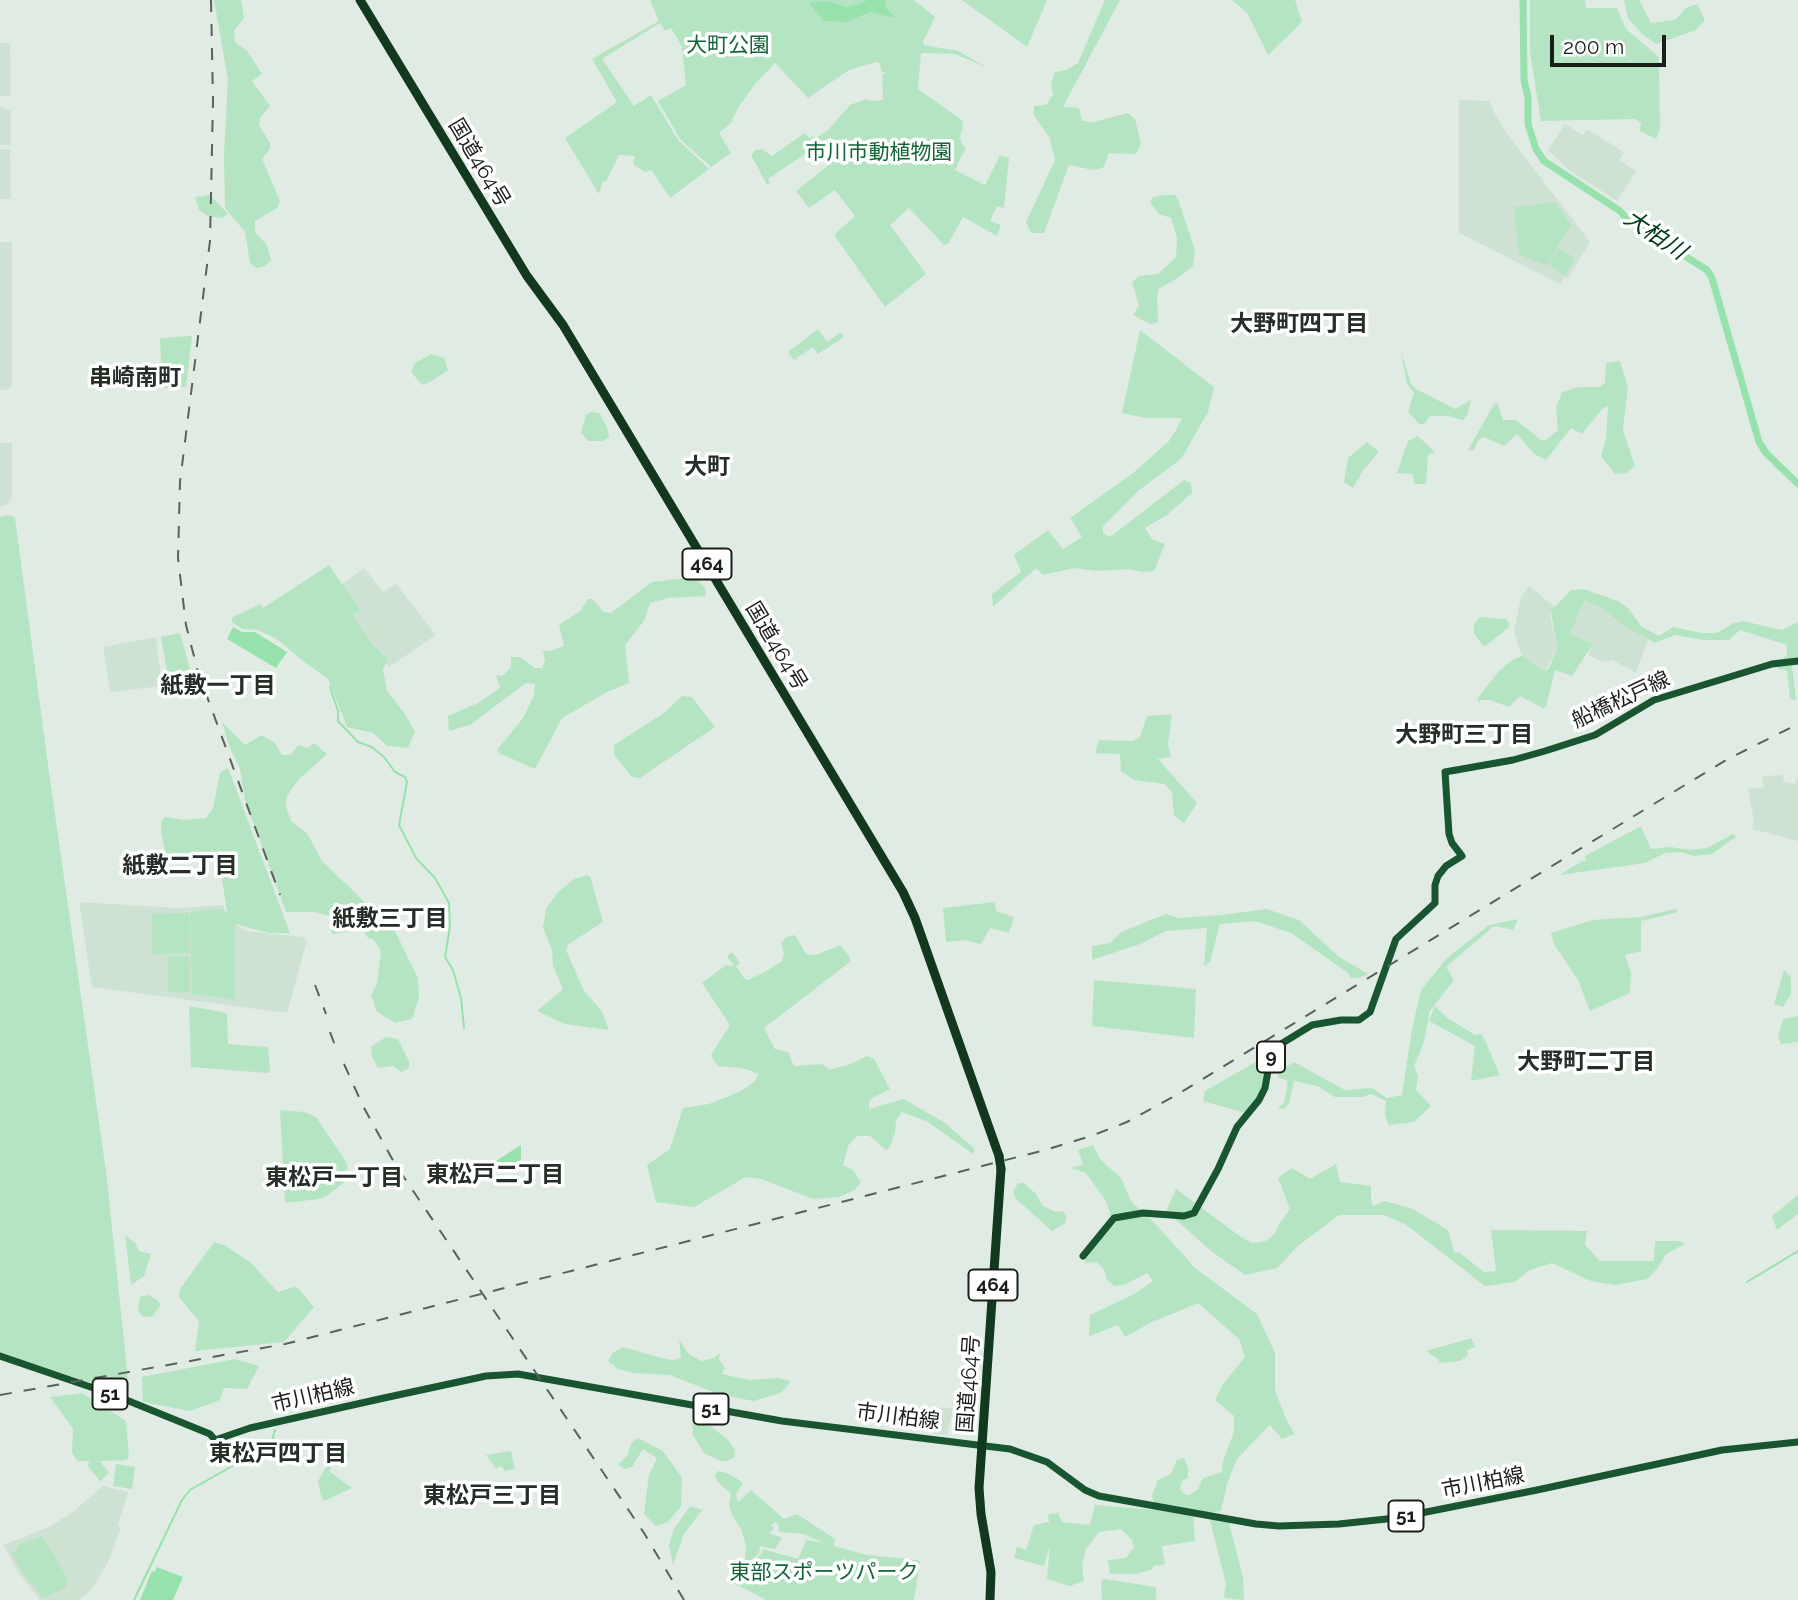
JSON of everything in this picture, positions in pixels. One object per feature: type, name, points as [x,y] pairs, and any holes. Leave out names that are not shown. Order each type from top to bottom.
[{"type":"highway","name":"国道464号","points":[[360,0],[520,266],[563,325],[903,892],[915,918],[999,1156],[1001,1169],[979,1499],[991,1572],[990,1600]]},
{"type":"main road","name":"船橋松戸線","points":[[1083,1256],[1114,1218],[1143,1213],[1184,1216],[1194,1213],[1237,1127],[1259,1100],[1265,1088],[1271,1054],[1276,1047],[1312,1026],[1340,1020],[1359,1020],[1370,1012],[1396,939],[1435,903],[1438,876],[1446,866],[1462,856],[1450,839],[1445,772],[1513,760],[1545,751],[1595,735],[1654,700],[1772,664],[1798,661]]},
{"type":"main road","name":"市川柏線","points":[[0,1356],[114,1395],[210,1434],[215,1440],[250,1428],[510,1373],[782,1421],[983,1445],[1037,1457],[1085,1490],[1099,1496],[1261,1524],[1292,1526],[1396,1518],[1722,1450],[1798,1442]]},
{"type":"shaded area","points":[[867,0],[885,0],[886,8],[896,18],[870,12],[846,22],[824,21],[809,3],[827,1],[847,7]]},
{"type":"shaded area","points":[[0,43],[10,43],[9,96],[0,96]]},
{"type":"shaded area","points":[[1459,100],[1490,101],[1508,135],[1590,242],[1568,278],[1565,277],[1560,284],[1459,233]]},
{"type":"shaded area","points":[[0,106],[11,111],[11,145],[0,145]]},
{"type":"shaded area","points":[[1565,124],[1583,135],[1587,129],[1624,152],[1619,160],[1636,171],[1617,201],[1569,170],[1548,150]]},
{"type":"shaded area","points":[[0,149],[10,149],[11,199],[0,199]]},
{"type":"shaded area","points":[[0,242],[12,242],[12,386],[7,390],[0,390]]},
{"type":"shaded area","points":[[0,443],[12,443],[12,497],[7,505],[0,507]]},
{"type":"shaded area","points":[[364,568],[383,592],[396,584],[436,635],[389,667],[352,618],[357,613],[340,586]]},
{"type":"shaded area","points":[[1529,586],[1555,607],[1550,614],[1557,649],[1545,671],[1539,670],[1522,656],[1514,632],[1521,597]]},
{"type":"shaded area","points":[[1583,601],[1600,607],[1622,625],[1648,639],[1636,673],[1612,660],[1603,662],[1588,655],[1593,644],[1570,634]]},
{"type":"shaded area","points":[[233,627],[242,632],[255,632],[287,652],[276,668],[227,639]]},
{"type":"shaded area","points":[[156,637],[162,686],[110,692],[103,647]]},
{"type":"shaded area","points":[[1783,775],[1784,782],[1795,784],[1798,777],[1798,841],[1752,829],[1754,821],[1748,789],[1764,787],[1762,776]]},
{"type":"shaded area","points":[[79,902],[178,908],[224,905],[224,910],[233,923],[246,931],[303,937],[307,941],[287,1013],[92,987]]},
{"type":"shaded area","points":[[521,1145],[521,1166],[497,1171],[496,1161]]},
{"type":"shaded area","points":[[941,1408],[953,1408],[947,1435],[932,1434]]},
{"type":"shaded area","points":[[103,1486],[128,1492],[118,1525],[121,1528],[108,1562],[91,1590],[79,1600],[40,1600],[17,1570],[3,1545],[49,1527],[74,1511]]},
{"type":"shaded area","points":[[157,1567],[183,1577],[173,1600],[140,1600],[152,1571]]},
{"type":"green space","points":[[214,0],[241,0],[244,18],[234,31],[235,42],[247,51],[262,74],[252,81],[270,106],[260,118],[259,125],[270,143],[270,149],[262,159],[280,201],[277,208],[255,221],[255,232],[267,245],[271,260],[265,266],[256,268],[250,263],[245,232],[225,208],[224,153],[228,80]]},
{"type":"green space","points":[[650,0],[914,0],[935,17],[924,45],[958,51],[988,68],[955,54],[921,53],[918,89],[962,120],[963,128],[959,139],[966,147],[955,170],[985,185],[1000,155],[1009,158],[1004,208],[997,206],[990,221],[1001,225],[997,236],[963,217],[948,244],[944,245],[909,208],[890,225],[926,274],[885,307],[834,235],[855,216],[835,190],[809,208],[796,191],[841,155],[830,137],[768,179],[770,183],[767,185],[751,155],[755,150],[762,149],[772,156],[805,133],[809,138],[816,138],[828,130],[850,105],[866,99],[883,100],[882,75],[886,73],[882,72],[879,63],[849,70],[808,98],[775,63],[755,84],[731,123],[719,133],[731,153],[711,167],[680,139],[658,101],[686,85],[682,47],[671,28],[665,31],[660,23],[602,59],[634,106],[651,95],[678,140],[709,169],[670,198],[651,170],[645,172],[633,164],[635,156],[619,155],[606,181],[603,181],[599,194],[565,138],[617,102],[592,59],[659,21]]},
{"type":"green space","points":[[962,0],[1047,0],[1027,47]]},
{"type":"green space","points":[[1105,0],[1120,0],[1063,107],[1079,108],[1082,121],[1093,122],[1128,113],[1135,119],[1141,144],[1136,154],[1109,153],[1104,167],[1098,169],[1069,165],[1044,233],[1031,233],[1026,222],[1055,160],[1050,139],[1034,115],[1034,106],[1046,105],[1053,95],[1051,83],[1055,72],[1066,70],[1078,63]]},
{"type":"green space","points":[[1232,0],[1295,0],[1302,22],[1268,55],[1247,13]]},
{"type":"green space","points":[[1530,0],[1585,0],[1586,8],[1617,8],[1626,29],[1659,57],[1660,128],[1656,139],[1640,131],[1641,123],[1635,119],[1541,121],[1530,53]]},
{"type":"green space","points":[[1624,0],[1639,0],[1651,23],[1675,20],[1686,8],[1697,4],[1705,20],[1696,30],[1656,44],[1642,34],[1628,18]]},
{"type":"green space","points":[[210,195],[228,214],[222,218],[207,216],[199,210],[195,197]]},
{"type":"green space","points":[[1175,195],[1178,199],[1195,250],[1193,266],[1159,289],[1158,322],[1150,324],[1133,315],[1139,306],[1132,282],[1139,276],[1158,274],[1176,257],[1177,238],[1171,218],[1159,214],[1150,202],[1153,197]]},
{"type":"green space","points":[[1555,202],[1571,225],[1547,265],[1519,255],[1514,207]]},
{"type":"green space","points":[[1559,248],[1575,258],[1565,275],[1549,265]]},
{"type":"green space","points":[[818,329],[827,342],[841,332],[844,337],[818,354],[813,347],[794,360],[788,352]]},
{"type":"green space","points":[[1140,330],[1214,387],[1208,412],[1181,459],[1138,491],[1103,526],[1103,533],[1110,537],[1184,480],[1191,483],[1192,493],[1167,515],[1145,528],[1152,539],[1165,544],[1154,571],[1097,571],[1074,568],[1043,575],[1036,568],[993,607],[992,594],[1021,572],[1014,555],[1048,530],[1063,549],[1082,537],[1070,518],[1133,473],[1169,441],[1176,430],[1182,418],[1146,418],[1122,413]]},
{"type":"green space","points":[[192,336],[186,387],[162,388],[160,338]]},
{"type":"green space","points":[[1401,351],[1411,384],[1416,389],[1455,409],[1471,400],[1463,420],[1448,416],[1430,416],[1424,424],[1419,424],[1408,412],[1414,393],[1407,384]]},
{"type":"green space","points":[[431,354],[444,358],[448,370],[422,385],[411,372],[415,363]]},
{"type":"green space","points":[[1620,361],[1628,387],[1623,430],[1635,466],[1626,473],[1615,474],[1601,456],[1606,439],[1608,406],[1602,409],[1582,434],[1571,428],[1546,460],[1534,454],[1517,434],[1504,446],[1484,437],[1478,441],[1474,450],[1468,450],[1497,402],[1503,420],[1516,420],[1541,440],[1546,440],[1558,430],[1556,408],[1562,392],[1579,387],[1600,387],[1605,383],[1606,363]]},
{"type":"green space","points":[[591,412],[599,413],[608,429],[609,437],[602,441],[588,441],[581,433],[586,415]]},
{"type":"green space","points":[[1418,436],[1435,452],[1428,455],[1426,484],[1414,484],[1413,474],[1397,473],[1408,441]]},
{"type":"green space","points":[[1367,442],[1379,452],[1364,469],[1353,488],[1344,482],[1348,458]]},
{"type":"green space","points":[[9,515],[15,518],[106,1171],[129,1388],[115,1390],[0,1354],[0,517]]},
{"type":"green space","points":[[329,565],[360,610],[353,616],[370,642],[388,660],[383,669],[387,691],[415,732],[408,748],[387,746],[373,733],[347,727],[328,679],[277,639],[258,630],[242,629],[233,623],[231,618],[260,604],[263,608]]},
{"type":"green space","points":[[695,577],[705,588],[706,596],[668,598],[650,603],[644,621],[625,645],[629,683],[607,692],[562,718],[535,769],[497,750],[523,718],[534,695],[535,684],[526,683],[470,725],[449,731],[448,716],[478,703],[500,688],[496,675],[502,676],[511,667],[511,657],[520,657],[535,668],[542,668],[545,661],[543,650],[550,651],[564,646],[559,625],[580,611],[588,599],[592,599],[604,612],[611,613],[652,582]]},
{"type":"green space","points":[[1583,589],[1618,601],[1628,608],[1641,626],[1659,636],[1673,627],[1717,633],[1743,621],[1782,630],[1798,622],[1798,665],[1792,666],[1796,700],[1790,699],[1787,670],[1778,669],[1778,663],[1787,655],[1787,645],[1740,630],[1729,640],[1703,640],[1675,635],[1655,643],[1624,626],[1600,607],[1584,601],[1570,634],[1593,644],[1572,676],[1555,670],[1546,707],[1520,696],[1509,707],[1490,700],[1481,700],[1479,703],[1477,699],[1498,672],[1512,660],[1522,656],[1541,670],[1549,668],[1557,649],[1551,611],[1571,590]]},
{"type":"green space","points":[[1480,617],[1506,619],[1509,627],[1483,646],[1474,633],[1474,624]]},
{"type":"green space","points":[[180,633],[190,669],[168,677],[161,637]]},
{"type":"green space","points":[[682,696],[692,697],[715,727],[640,778],[632,777],[614,755],[614,745],[664,713]]},
{"type":"green space","points":[[1172,714],[1168,744],[1171,757],[1158,759],[1197,803],[1184,823],[1174,815],[1172,793],[1165,784],[1134,780],[1121,771],[1120,754],[1095,753],[1099,740],[1133,741],[1140,737],[1147,716]]},
{"type":"green space","points":[[222,722],[245,745],[262,735],[275,743],[282,755],[291,755],[298,745],[308,748],[314,743],[327,754],[298,780],[287,796],[286,807],[291,821],[307,833],[322,861],[395,931],[418,978],[419,998],[412,1019],[395,1023],[377,1012],[371,995],[377,984],[381,950],[362,928],[350,926],[345,932],[334,934],[331,932],[335,922],[330,916],[315,912],[286,912],[245,800],[240,769]]},
{"type":"green space","points":[[228,768],[290,933],[269,933],[235,924],[235,999],[192,994],[190,912],[219,908],[227,912],[218,853],[177,857],[165,852],[161,832],[162,820],[165,817],[185,820],[206,818],[213,808],[220,773]]},
{"type":"green space","points":[[1641,826],[1651,849],[1707,848],[1733,834],[1736,837],[1712,854],[1694,856],[1680,852],[1665,853],[1645,863],[1559,875],[1586,861],[1585,856]]},
{"type":"green space","points":[[590,876],[603,922],[569,944],[566,950],[584,991],[601,1010],[609,1030],[565,1024],[537,1011],[563,989],[553,966],[552,950],[543,928],[546,909],[558,892],[574,879]]},
{"type":"green space","points":[[995,902],[996,911],[1014,917],[1009,933],[990,928],[981,944],[965,940],[946,942],[943,908]]},
{"type":"green space","points":[[1267,909],[1299,920],[1338,956],[1368,974],[1351,978],[1348,973],[1291,933],[1255,921],[1220,924],[1210,962],[1204,966],[1207,928],[1165,931],[1143,943],[1092,960],[1092,946],[1110,943],[1121,932],[1166,914],[1179,918]]},
{"type":"green space","points":[[1675,909],[1678,912],[1641,921],[1641,951],[1625,955],[1631,972],[1630,993],[1590,1011],[1578,980],[1554,944],[1551,933],[1592,920],[1641,917]]},
{"type":"green space","points":[[189,913],[190,953],[152,954],[152,914]]},
{"type":"green space","points":[[1518,919],[1513,930],[1494,926],[1446,967],[1454,980],[1430,1011],[1424,1042],[1414,1066],[1418,1076],[1416,1090],[1431,1106],[1414,1122],[1388,1125],[1386,1101],[1371,1094],[1363,1097],[1335,1097],[1317,1086],[1294,1081],[1289,1103],[1285,1109],[1278,1108],[1284,1103],[1288,1081],[1277,1077],[1282,1069],[1294,1062],[1345,1090],[1372,1088],[1387,1098],[1402,1095],[1421,990],[1446,959],[1489,925]]},
{"type":"green space","points":[[795,935],[806,954],[816,955],[840,945],[850,957],[850,962],[764,1028],[775,1049],[788,1052],[794,1066],[822,1064],[830,1070],[867,1056],[874,1059],[890,1089],[872,1098],[869,1109],[904,1099],[945,1123],[975,1149],[973,1154],[928,1122],[902,1112],[896,1121],[890,1147],[886,1150],[870,1136],[857,1136],[848,1146],[843,1165],[853,1170],[861,1182],[855,1190],[839,1197],[813,1199],[761,1179],[746,1177],[694,1207],[656,1202],[647,1165],[670,1149],[683,1108],[709,1104],[739,1092],[754,1082],[759,1074],[742,1068],[718,1066],[714,1061],[711,1055],[730,1025],[702,983],[726,965],[734,966],[727,956],[732,952],[740,963],[736,966],[744,978],[748,980],[763,973],[782,961],[784,953],[781,943],[786,937]]},
{"type":"green space","points":[[168,956],[189,956],[190,992],[168,992]]},
{"type":"green space","points":[[1784,970],[1791,977],[1791,994],[1783,1007],[1774,1004]]},
{"type":"green space","points":[[1094,980],[1196,989],[1194,1038],[1092,1026]]},
{"type":"green space","points":[[189,1006],[227,1013],[228,1044],[268,1047],[270,1071],[191,1067]]},
{"type":"green space","points":[[1435,1006],[1446,1017],[1475,1035],[1482,1034],[1500,1075],[1471,1081],[1475,1046],[1429,1021]]},
{"type":"green space","points":[[1798,1016],[1798,1042],[1781,1044],[1778,1037],[1783,1019]]},
{"type":"green space","points":[[386,1037],[398,1039],[409,1061],[409,1068],[401,1072],[393,1066],[378,1068],[372,1057],[371,1047]]},
{"type":"green space","points":[[1261,1059],[1261,1063],[1266,1064],[1263,1084],[1259,1095],[1245,1113],[1203,1101],[1205,1091]]},
{"type":"green space","points":[[280,1110],[304,1112],[316,1117],[347,1163],[348,1179],[328,1195],[319,1199],[285,1203]]},
{"type":"green space","points":[[1093,1145],[1100,1159],[1121,1178],[1131,1201],[1195,1268],[1257,1314],[1275,1353],[1275,1391],[1295,1434],[1282,1439],[1270,1425],[1262,1433],[1237,1459],[1227,1484],[1221,1511],[1193,1516],[1195,1541],[1162,1546],[1165,1564],[1136,1574],[1110,1574],[1108,1560],[1126,1558],[1134,1547],[1132,1540],[1121,1529],[1099,1532],[1086,1549],[1082,1565],[1084,1581],[1070,1586],[1047,1579],[1050,1545],[1044,1566],[1014,1558],[1017,1547],[1026,1550],[1034,1525],[1049,1522],[1048,1514],[1058,1513],[1062,1522],[1090,1525],[1095,1505],[1156,1510],[1152,1496],[1158,1480],[1171,1474],[1177,1460],[1184,1458],[1188,1467],[1188,1478],[1182,1481],[1180,1489],[1186,1495],[1198,1489],[1203,1478],[1222,1472],[1223,1461],[1234,1432],[1234,1416],[1215,1400],[1223,1384],[1245,1357],[1239,1339],[1198,1303],[1150,1323],[1125,1337],[1118,1325],[1089,1336],[1090,1315],[1134,1294],[1153,1281],[1147,1273],[1124,1285],[1114,1286],[1107,1280],[1104,1270],[1097,1262],[1086,1263],[1083,1252],[1111,1217],[1106,1201],[1086,1173],[1071,1168],[1083,1164],[1078,1150]]},
{"type":"green space","points":[[1336,1164],[1340,1182],[1371,1186],[1373,1206],[1385,1201],[1413,1209],[1448,1230],[1454,1252],[1460,1253],[1484,1272],[1496,1271],[1491,1230],[1587,1231],[1585,1245],[1600,1261],[1654,1261],[1655,1241],[1681,1241],[1685,1244],[1666,1254],[1647,1279],[1616,1285],[1591,1281],[1552,1263],[1530,1270],[1515,1282],[1485,1286],[1405,1224],[1383,1215],[1339,1215],[1298,1246],[1277,1268],[1245,1275],[1211,1251],[1166,1211],[1176,1189],[1241,1237],[1252,1243],[1266,1241],[1275,1233],[1290,1209],[1278,1178],[1292,1168],[1310,1179]]},
{"type":"green space","points":[[1018,1183],[1024,1183],[1036,1194],[1043,1206],[1056,1212],[1063,1211],[1067,1217],[1065,1223],[1052,1231],[1015,1198],[1013,1192]]},
{"type":"green space","points":[[1798,1195],[1798,1214],[1777,1230],[1772,1216]]},
{"type":"green space","points":[[125,1235],[135,1243],[139,1251],[151,1254],[144,1276],[131,1285]]},
{"type":"green space","points":[[214,1242],[224,1245],[250,1262],[278,1292],[298,1288],[314,1307],[284,1342],[195,1351],[199,1321],[179,1297],[180,1289]]},
{"type":"green space","points":[[148,1295],[161,1305],[152,1317],[142,1316],[138,1310],[140,1297]]},
{"type":"green space","points":[[1471,1338],[1475,1347],[1467,1350],[1468,1355],[1460,1361],[1438,1363],[1439,1360],[1426,1351]]},
{"type":"green space","points":[[679,1339],[688,1353],[701,1361],[714,1358],[720,1353],[719,1359],[725,1368],[722,1374],[749,1380],[778,1378],[791,1381],[781,1393],[753,1401],[718,1394],[670,1375],[633,1373],[615,1368],[608,1361],[613,1353],[623,1347],[661,1358],[681,1358]]},
{"type":"green space","points":[[235,1359],[259,1366],[247,1389],[224,1388],[220,1400],[190,1411],[143,1402],[142,1377]]},
{"type":"green space","points":[[82,1393],[126,1421],[129,1457],[126,1460],[100,1461],[109,1473],[100,1481],[87,1465],[90,1461],[77,1461],[72,1452],[73,1429],[50,1397]]},
{"type":"green space","points":[[697,1415],[728,1440],[735,1450],[734,1457],[721,1461],[704,1453],[693,1435],[692,1416]]},
{"type":"green space","points":[[637,1438],[663,1451],[682,1478],[681,1506],[668,1522],[656,1526],[644,1514],[649,1475],[657,1458],[643,1449],[632,1467],[625,1469],[618,1465],[627,1456],[631,1444]]},
{"type":"green space","points":[[338,1447],[350,1454],[348,1459],[341,1456],[329,1471],[352,1488],[324,1501],[318,1481]]},
{"type":"green space","points":[[511,1451],[515,1469],[505,1471],[501,1466],[496,1469],[486,1455]]},
{"type":"green space","points":[[116,1464],[135,1467],[132,1489],[113,1486]]},
{"type":"green space","name":"東部スポーツパーク","points":[[718,1471],[730,1474],[743,1483],[736,1494],[738,1502],[751,1490],[784,1519],[797,1514],[835,1539],[834,1546],[867,1555],[918,1560],[920,1563],[914,1600],[767,1600],[733,1583],[763,1549],[798,1559],[806,1540],[825,1543],[803,1534],[779,1532],[779,1525],[775,1522],[771,1525],[774,1529],[769,1533],[782,1538],[775,1549],[760,1546],[759,1553],[749,1562],[745,1559],[746,1545],[741,1529],[729,1506],[731,1494],[717,1481],[715,1475]]},
{"type":"green space","points":[[690,1506],[702,1510],[684,1534],[673,1565],[669,1545],[674,1529]]},
{"type":"green space","points":[[1209,1517],[1229,1523],[1243,1578],[1244,1600],[1224,1598],[1226,1584]]},
{"type":"green space","points":[[42,1536],[68,1579],[66,1587],[46,1597],[41,1597],[35,1586],[28,1581],[11,1552],[19,1549],[18,1545]]},
{"type":"green space","points":[[1104,1579],[1156,1587],[1156,1600],[1102,1600],[1101,1582]]},
{"type":"waterway","name":"大柏川","points":[[1523,0],[1524,80],[1528,97],[1528,124],[1536,149],[1544,161],[1620,211],[1629,221],[1707,270],[1712,278],[1759,442],[1766,453],[1798,484]]},
{"type":"waterway","points":[[330,687],[338,711],[338,721],[358,742],[372,747],[384,757],[407,782],[399,825],[416,858],[435,878],[449,903],[450,926],[445,957],[453,970],[461,998],[464,1028]]},
{"type":"waterway","points":[[1747,1282],[1798,1251]]},
{"type":"waterway","points":[[134,1600],[182,1500],[190,1490],[271,1444],[275,1430]]},
{"type":"railway","points":[[211,0],[213,101],[210,241],[180,482],[178,558],[186,625],[198,672],[280,895]]},
{"type":"railway","points":[[0,1395],[285,1344],[1091,1136],[1127,1122],[1178,1094],[1726,760],[1798,724]]},
{"type":"railway","points":[[315,985],[326,1014]]},
{"type":"railway","points":[[330,1032],[336,1048]]},
{"type":"railway","points":[[344,1064],[363,1106],[395,1164],[644,1533],[684,1600]]},
{"type":"district","name":"大野町四丁目","points":[[1299,324]]},
{"type":"district","name":"串崎南町","points":[[135,378]]},
{"type":"district","name":"大町","points":[[707,467]]},
{"type":"district","name":"紙敷一丁目","points":[[218,686]]},
{"type":"district","name":"大野町三丁目","points":[[1464,735]]},
{"type":"district","name":"紙敷二丁目","points":[[180,866]]},
{"type":"district","name":"紙敷三丁目","points":[[390,919]]},
{"type":"district","name":"大野町二丁目","points":[[1586,1062]]},
{"type":"district","name":"東松戸二丁目","points":[[495,1175]]},
{"type":"district","name":"東松戸一丁目","points":[[334,1178]]},
{"type":"district","name":"東松戸四丁目","points":[[278,1454]]},
{"type":"district","name":"東松戸三丁目","points":[[492,1496]]},
{"type":"park label","name":"大町公園","points":[[728,46]]},
{"type":"park label","name":"市川市動植物園","points":[[879,153]]}]
